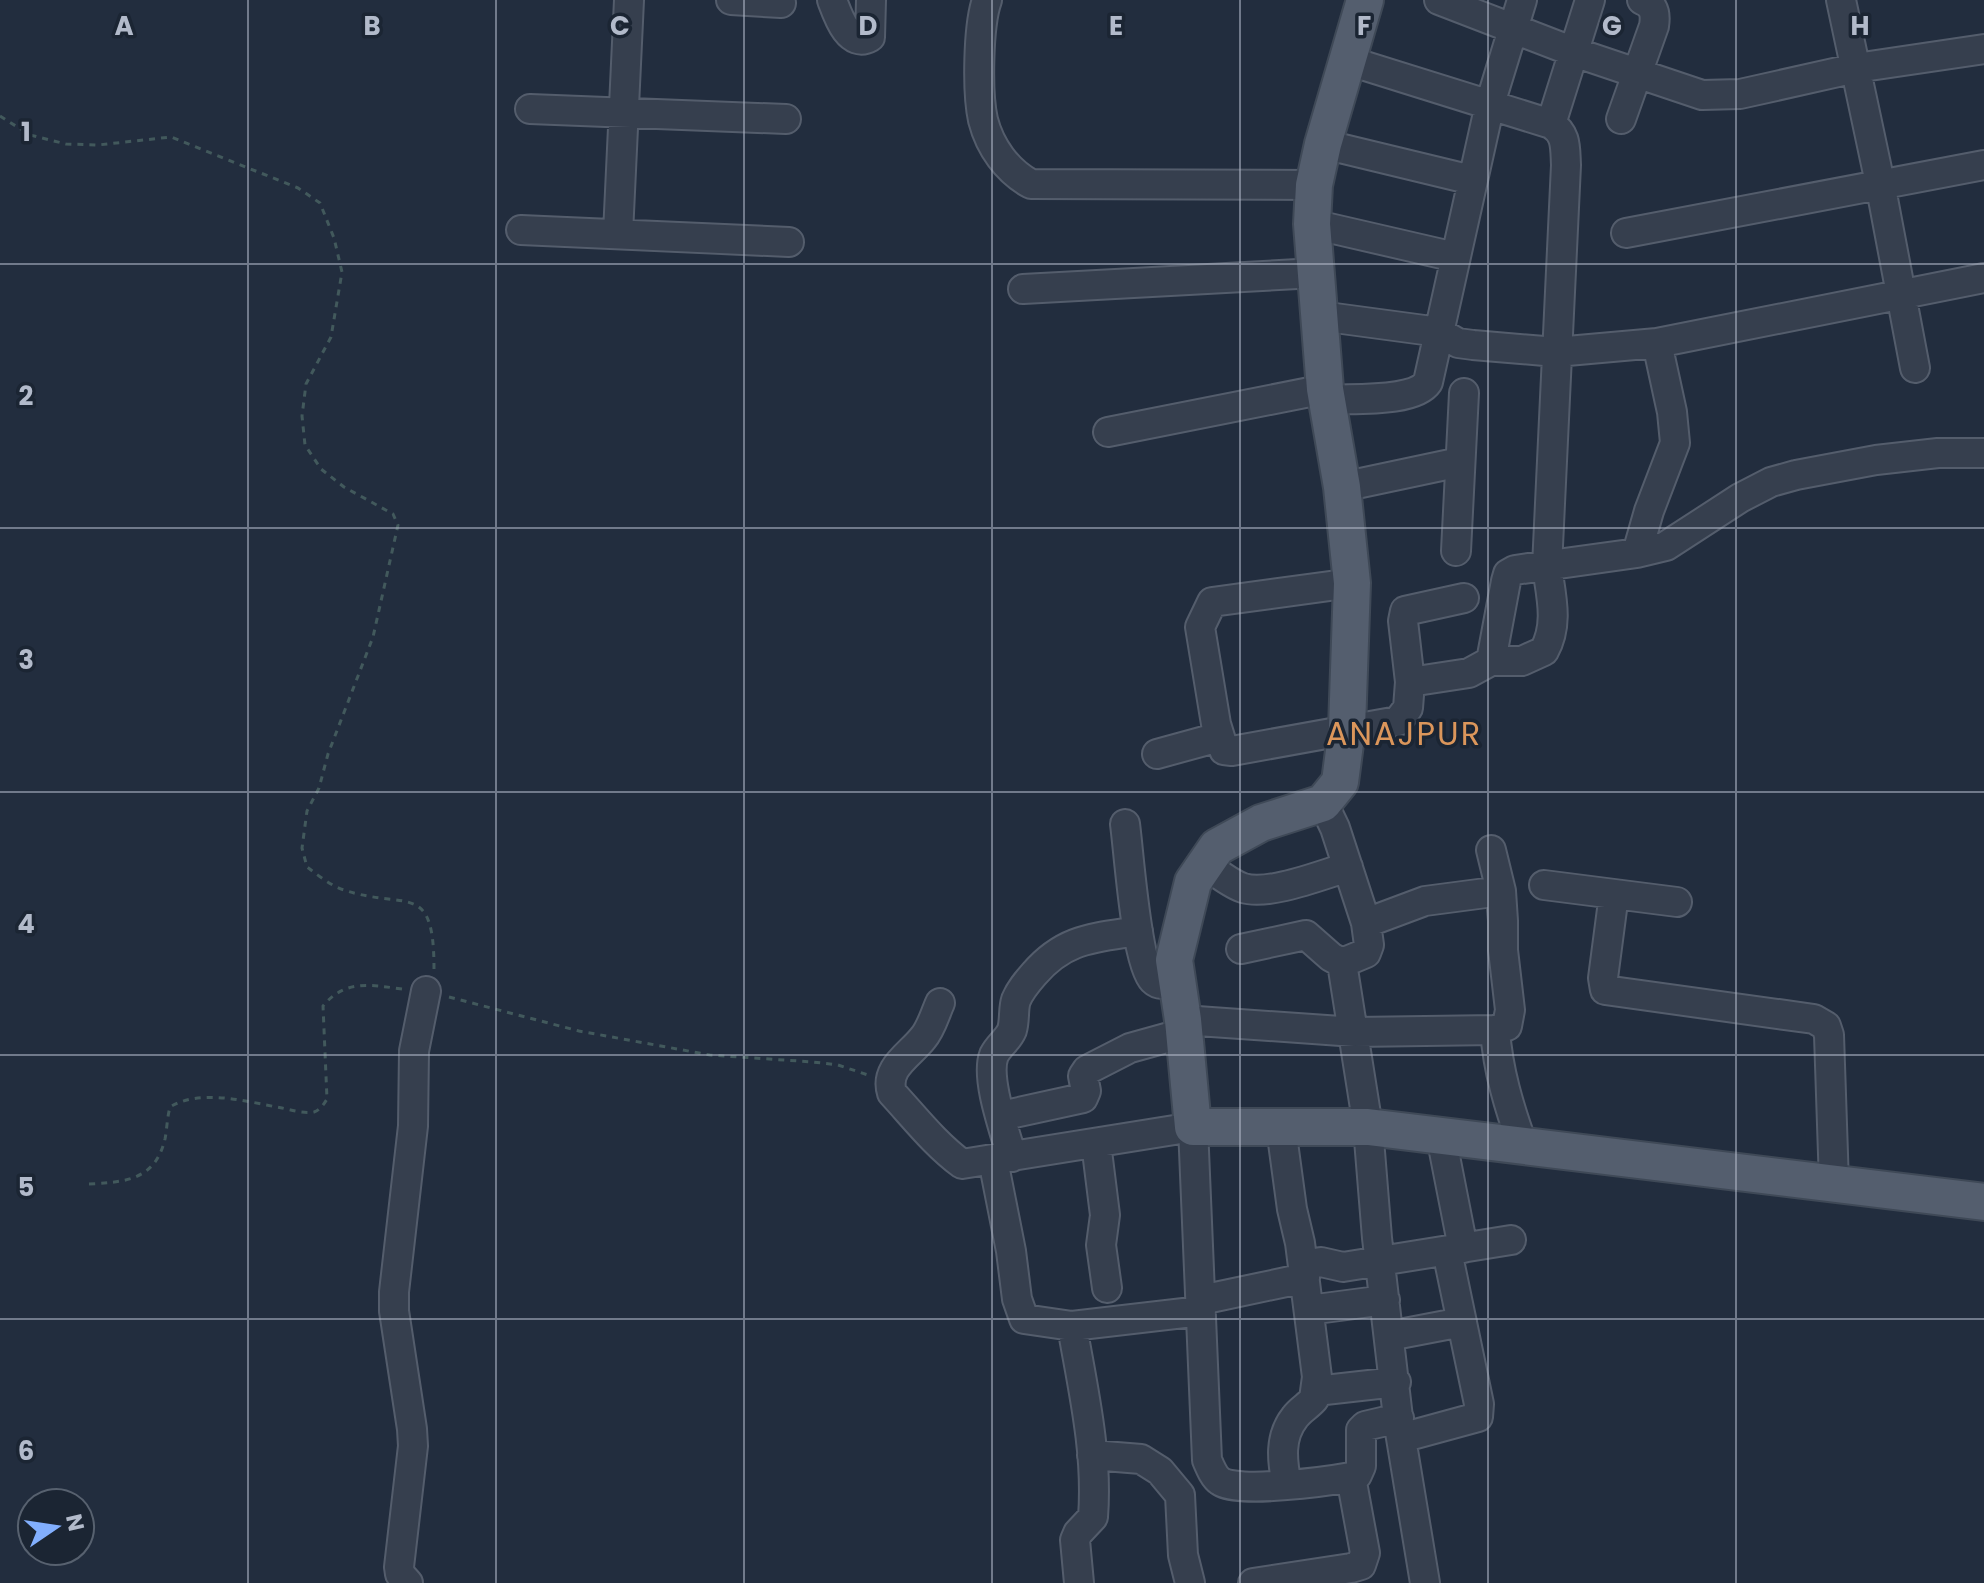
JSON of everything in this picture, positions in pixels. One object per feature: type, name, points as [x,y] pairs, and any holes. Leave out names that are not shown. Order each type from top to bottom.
[{"type":"main road","points":[[1365,0],[1323,144],[1314,185],[1312,224],[1326,394],[1342,487],[1352,583],[1347,728],[1340,782],[1323,803],[1261,823],[1217,847],[1193,882],[1174,960],[1193,1127],[1368,1127],[1984,1202]]},
{"type":"street","points":[[618,234],[629,0]]},
{"type":"street","points":[[731,0],[781,3]]},
{"type":"street","points":[[832,0],[846,31],[856,39],[864,40],[870,37],[871,0]]},
{"type":"street","points":[[987,0],[980,58],[983,120],[1001,159],[1015,176],[1031,184],[1314,185]]},
{"type":"street","points":[[1439,0],[1574,52],[1702,95],[1723,96],[1856,68],[1984,49]]},
{"type":"street","points":[[1108,432],[1326,394],[1404,396],[1424,389],[1433,369],[1490,104],[1522,0]]},
{"type":"street","points":[[1551,124],[1590,0]]},
{"type":"street","points":[[1621,119],[1655,16],[1650,4],[1642,0]]},
{"type":"street","points":[[1841,0],[1915,368]]},
{"type":"street","points":[[1346,60],[1551,124],[1564,139],[1565,221],[1547,567],[1554,615],[1549,642],[1544,651],[1522,661],[1491,661],[1469,673],[1410,682]]},
{"type":"street","points":[[530,109],[786,119]]},
{"type":"street","points":[[1323,144],[1472,180]]},
{"type":"street","points":[[1626,233],[1984,165]]},
{"type":"street","points":[[1312,224],[1455,257]]},
{"type":"street","points":[[521,230],[789,242]]},
{"type":"street","points":[[1023,289],[1316,273]]},
{"type":"street","points":[[1320,316],[1439,332],[1458,343],[1556,352],[1657,343],[1984,278]]},
{"type":"street","points":[[1651,549],[1649,511],[1675,443],[1672,412],[1657,343]]},
{"type":"street","points":[[1456,551],[1464,393]]},
{"type":"street","points":[[1491,661],[1508,574],[1515,570],[1651,549],[1740,498],[1784,478],[1876,460],[1938,453],[1984,453]]},
{"type":"street","points":[[1342,487],[1460,462]]},
{"type":"street","points":[[1352,583],[1212,602],[1200,627],[1219,737],[1224,750],[1398,721],[1408,708],[1410,682],[1403,621],[1405,611],[1464,598]]},
{"type":"street","points":[[1157,754],[1219,737]]},
{"type":"street","points":[[1323,803],[1348,867],[1366,923],[1369,945],[1366,953],[1342,963]]},
{"type":"street","points":[[1125,824],[1138,931],[1150,977],[1163,984],[1177,981]]},
{"type":"street","points":[[1001,1116],[1083,1098],[1086,1091],[1083,1076],[1087,1070],[1130,1048],[1183,1027],[1355,1032],[1495,1030],[1507,1026],[1510,1010],[1501,891],[1491,850]]},
{"type":"street","points":[[1205,864],[1241,887],[1255,890],[1348,867]]},
{"type":"street","points":[[1544,885],[1677,902]]},
{"type":"street","points":[[1366,923],[1425,901],[1501,891]]},
{"type":"street","points":[[1614,894],[1603,978],[1605,990],[1814,1019],[1826,1026],[1829,1035],[1834,1184]]},
{"type":"street","points":[[1138,931],[1074,943],[1049,957],[1015,1001],[1009,1037],[994,1056],[991,1075],[1001,1116],[1002,1159],[1020,1313],[1024,1319],[1072,1326],[1201,1306],[1304,1271],[1321,1262],[1343,1267],[1511,1240]]},
{"type":"street","points":[[1241,949],[1306,935],[1342,963]]},
{"type":"street","points":[[1342,963],[1368,1127],[1400,1428],[1425,1583]]},
{"type":"street","points":[[408,1583],[400,1574],[399,1567],[412,1437],[394,1292],[413,1126],[414,1051],[426,991]]},
{"type":"street","points":[[940,1003],[925,1036],[894,1069],[890,1086],[892,1093],[919,1125],[962,1164],[1193,1127],[1207,1460],[1217,1480],[1228,1486],[1287,1485],[1351,1477],[1360,1471],[1361,1430],[1478,1417],[1479,1404],[1462,1322],[1441,1136]]},
{"type":"street","points":[[1495,1030],[1497,1064],[1523,1146]]},
{"type":"street","points":[[1281,1128],[1304,1271],[1316,1391],[1314,1399],[1299,1412],[1287,1430],[1282,1456],[1287,1485]]},
{"type":"street","points":[[1096,1143],[1105,1215],[1101,1245],[1107,1288]]},
{"type":"street","points":[[1309,1310],[1385,1300]]},
{"type":"street","points":[[1389,1336],[1462,1322]]},
{"type":"street","points":[[1072,1326],[1092,1455],[1093,1517],[1075,1540],[1079,1583]]},
{"type":"street","points":[[1316,1391],[1396,1382]]},
{"type":"street","points":[[1092,1455],[1141,1459],[1160,1471],[1180,1495],[1183,1555],[1190,1583]]},
{"type":"street","points":[[1180,1495],[1200,1475],[1207,1460]]},
{"type":"street","points":[[1253,1583],[1361,1565],[1365,1553],[1351,1477]]},
{"type":"path","points":[[0,116],[30,135],[66,144],[98,145],[171,137],[298,188],[320,203],[334,238],[342,272],[331,337],[306,384],[302,416],[305,445],[321,469],[344,487],[393,514],[398,525],[373,637],[328,754],[319,788],[307,811],[302,848],[307,867],[342,890],[409,901],[423,908],[434,938],[434,970],[426,991]]},
{"type":"path","points":[[89,1184],[124,1182],[141,1176],[157,1158],[165,1140],[170,1107],[182,1100],[197,1098],[246,1102],[314,1112],[323,1106],[327,1099],[323,1006],[334,992],[346,987],[379,986],[426,991],[579,1031],[710,1055],[838,1065],[890,1086]]},
{"type":"district","name":"ANAJPUR","points":[[1404,734]]}]
